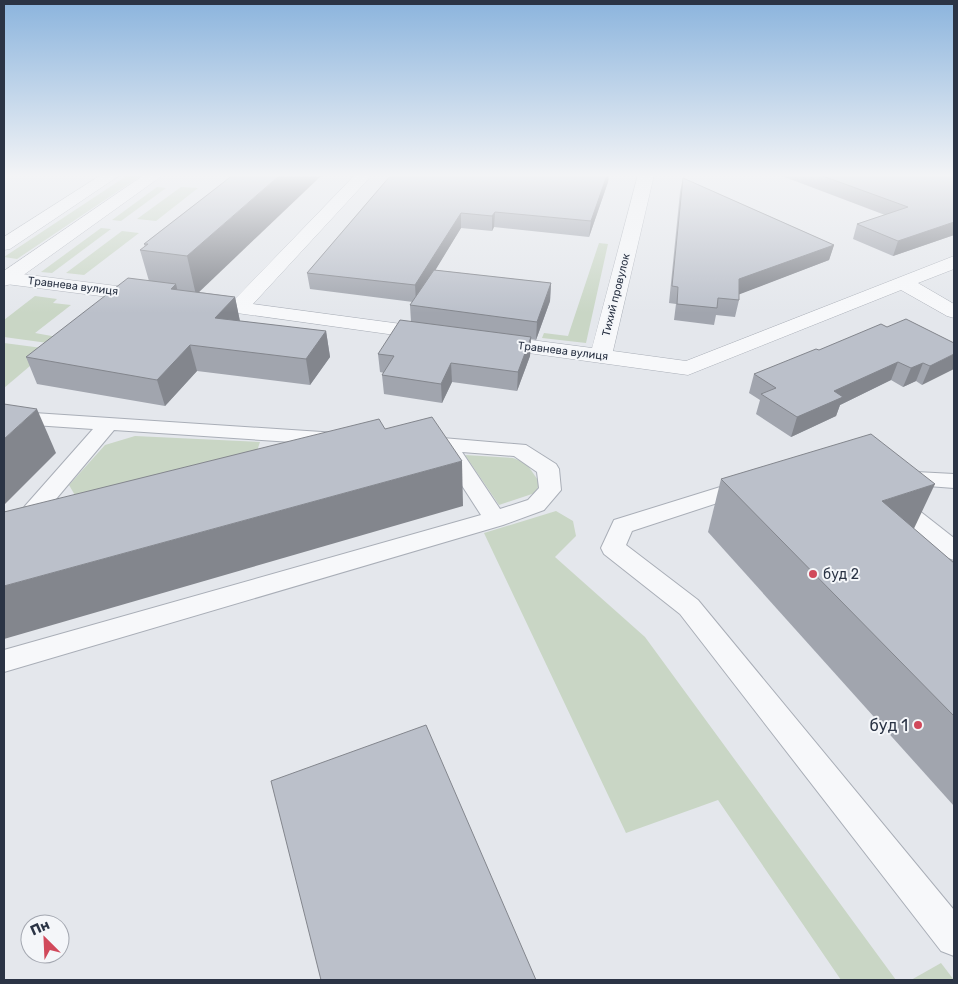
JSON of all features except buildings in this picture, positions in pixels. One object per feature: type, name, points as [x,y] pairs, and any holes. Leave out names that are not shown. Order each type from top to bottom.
[{"type":"street","points":[[4,245],[41,221]]},
{"type":"street","points":[[8,273],[86,221]]},
{"type":"street","points":[[238,308],[320,221]]},
{"type":"street","name":"Тихий провулок","points":[[601,356],[635,221]]},
{"type":"street","name":"Травнева вулиця","points":[[8,273],[176,300],[688,368],[954,262]]},
{"type":"street","points":[[903,283],[954,312]]},
{"type":"lane","points":[[4,417],[353,440],[280,456]]},
{"type":"lane","points":[[68,509],[49,514],[33,512],[108,425]]},
{"type":"lane","points":[[4,661],[536,506],[550,490],[548,469],[519,450],[396,442]]},
{"type":"lane","points":[[445,444],[494,519]]},
{"type":"lane","points":[[772,481],[762,482],[622,526],[613,548],[689,607],[954,938]]},
{"type":"lane","points":[[954,481],[878,482],[954,551]]},
{"type":"green space","points":[[59,221],[74,221],[17,259],[4,257]]},
{"type":"green space","points":[[101,228],[111,229],[52,273],[41,272]]},
{"type":"green space","points":[[122,231],[139,233],[84,275],[66,273]]},
{"type":"green space","points":[[599,243],[608,244],[586,343],[542,338],[544,333],[568,336]]},
{"type":"green space","points":[[35,296],[57,299],[53,303],[71,305],[35,333],[63,338],[55,344],[4,337],[4,320]]},
{"type":"green space","points":[[4,343],[50,349],[4,388]]},
{"type":"green space","points":[[135,436],[260,442],[256,454],[76,497],[69,485],[105,445]]},
{"type":"green space","points":[[465,455],[513,458],[526,463],[540,483],[535,493],[499,505]]},
{"type":"green space","points":[[556,511],[573,521],[576,536],[555,557],[645,637],[896,980],[841,980],[718,800],[626,833],[484,533]]},
{"type":"green space","points":[[941,963],[954,980],[911,980]]},
{"type":"place","name":"буд 2","points":[[813,574]]},
{"type":"place","name":"буд 1","points":[[918,725]]}]
